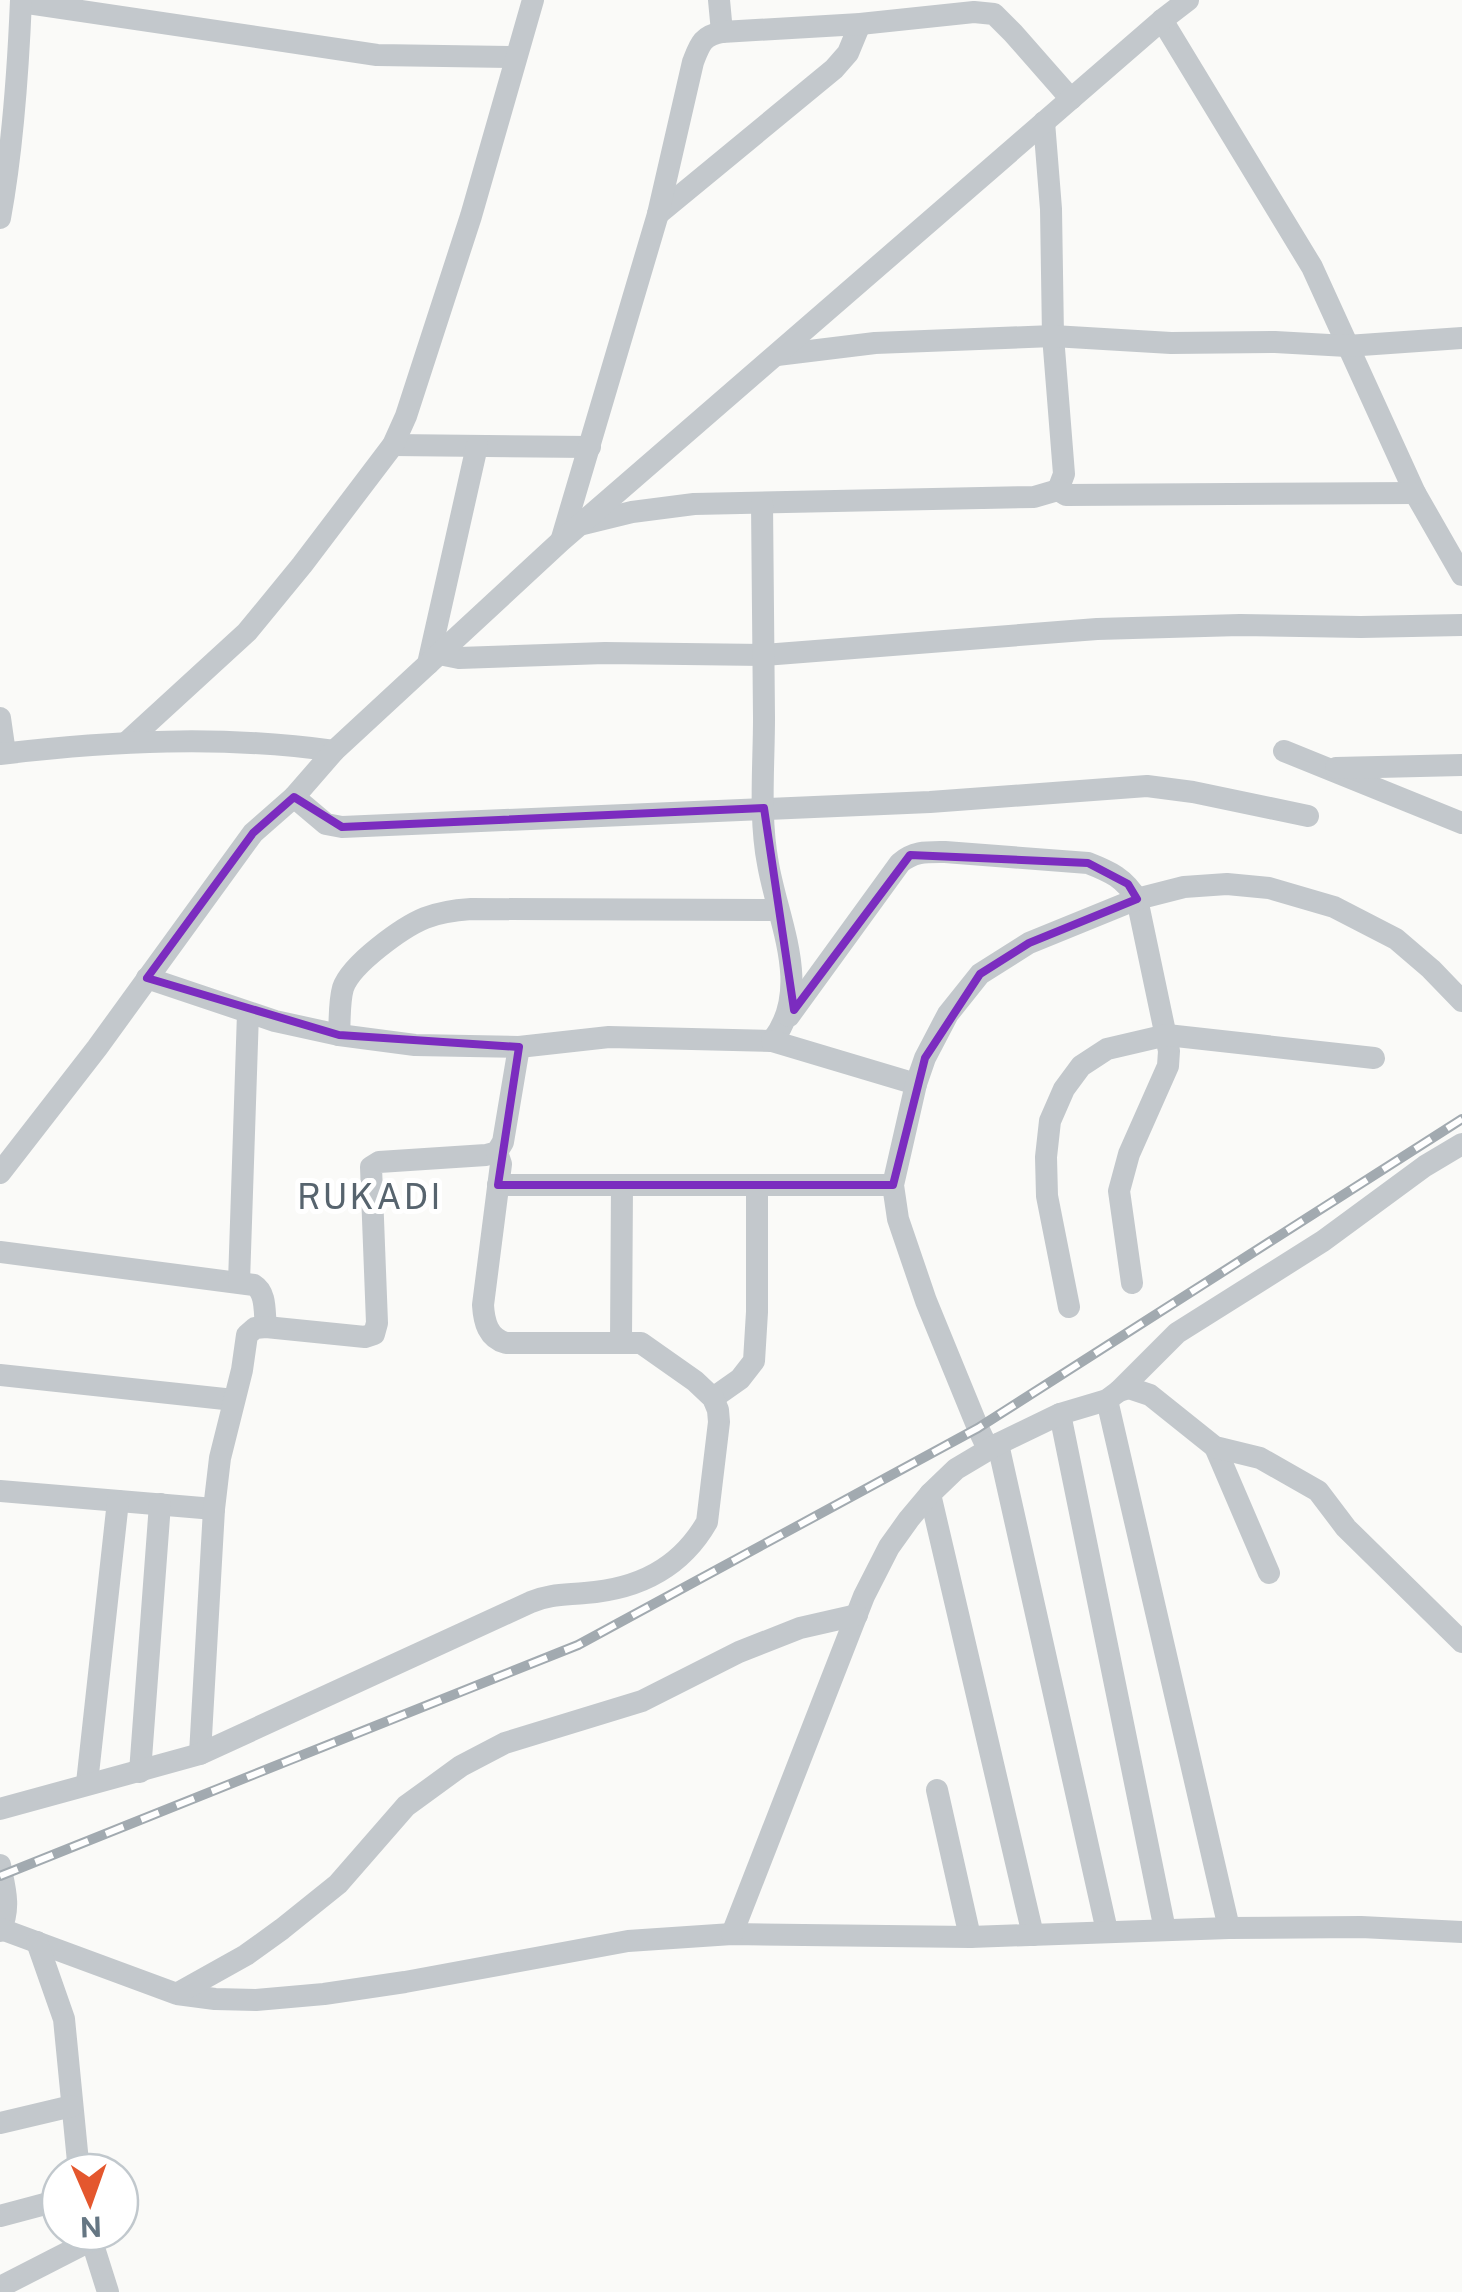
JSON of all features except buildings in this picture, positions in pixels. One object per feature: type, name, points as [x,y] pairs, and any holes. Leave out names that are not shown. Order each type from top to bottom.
[{"type":"street","points":[[128,741],[247,632],[392,444],[406,416],[471,216],[532,0]]},
{"type":"street","points":[[719,0],[722,32]]},
{"type":"street","points":[[0,1173],[253,833],[294,797],[334,752],[560,541],[1188,0]]},
{"type":"street","points":[[0,218],[9,66],[21,1],[377,55],[515,57]]},
{"type":"street","points":[[560,541],[658,214],[693,62],[708,35],[974,12],[994,14],[1071,99]]},
{"type":"street","points":[[1162,20],[1312,267],[1415,493],[1462,575]]},
{"type":"street","points":[[658,214],[834,69],[848,53],[860,24]]},
{"type":"street","points":[[1044,122],[1053,336],[1064,474],[1058,490]]},
{"type":"street","points":[[776,355],[875,343],[1053,336],[1347,346],[1462,338]]},
{"type":"street","points":[[392,444],[590,448]]},
{"type":"street","points":[[433,659],[478,446]]},
{"type":"street","points":[[579,526],[632,512],[694,504],[1034,497],[1058,490],[1066,495],[1415,493]]},
{"type":"street","points":[[762,503],[764,808],[767,861],[788,940],[792,984],[786,1021]]},
{"type":"street","points":[[433,659],[605,653],[764,655],[1097,629],[1462,625]]},
{"type":"street","points":[[0,718],[2,754],[128,741],[281,744],[334,752]]},
{"type":"street","points":[[1284,751],[1462,823]]},
{"type":"street","points":[[1327,768],[1462,765]]},
{"type":"street","points":[[294,797],[326,824],[342,828],[930,802],[1147,786],[1308,816]]},
{"type":"street","points":[[772,1041],[900,863],[910,855],[945,852],[1088,863],[1128,884],[1137,899],[1167,1035],[1168,1066],[1129,1154],[1120,1191],[1132,1283]]},
{"type":"street","points":[[1107,1931],[993,1446],[978,1428],[926,1301],[898,1219],[893,1185],[925,1058],[948,1014],[980,974],[1029,943],[1137,899],[1184,887],[1227,884],[1270,888],[1334,906],[1396,939],[1462,1002]]},
{"type":"street","points":[[339,1034],[342,990],[348,978],[406,927],[428,916],[472,909],[778,910]]},
{"type":"street","points":[[147,978],[248,1013],[339,1034],[414,1045],[519,1047],[609,1036],[772,1041],[916,1084]]},
{"type":"street","points":[[239,1282],[248,1013]]},
{"type":"street","points":[[1068,1307],[1047,1196],[1046,1157],[1050,1121],[1064,1089],[1081,1066],[1108,1049],[1167,1035],[1374,1058]]},
{"type":"street","points":[[200,1754],[214,1509],[220,1458],[247,1335],[266,1327],[365,1337],[374,1334],[371,1167],[379,1162],[498,1152],[504,1142],[519,1047]]},
{"type":"street","points":[[1113,1395],[1177,1333],[1323,1240],[1462,1144]]},
{"type":"street","points":[[0,1809],[200,1754],[531,1602],[561,1593],[623,1588],[646,1580],[666,1568],[699,1536],[707,1522],[719,1422],[713,1398],[695,1380],[640,1343],[506,1342],[491,1334],[483,1305],[501,1164],[498,1152]]},
{"type":"street","points":[[498,1185],[893,1185]]},
{"type":"street","points":[[621,1341],[622,1185]]},
{"type":"street","points":[[713,1398],[740,1379],[754,1361],[758,1185]]},
{"type":"street","points":[[0,1252],[239,1282],[260,1288],[266,1327]]},
{"type":"street","points":[[0,1375],[234,1400]]},
{"type":"street","points":[[732,1934],[857,1614],[890,1547],[930,1494],[956,1469],[993,1446],[1060,1414],[1129,1388],[1150,1395],[1215,1447],[1260,1458],[1318,1491],[1346,1528],[1462,1642]]},
{"type":"street","points":[[1113,1395],[1229,1928]]},
{"type":"street","points":[[1060,1414],[1165,1930]]},
{"type":"street","points":[[1215,1447],[1268,1573]]},
{"type":"street","points":[[0,1492],[214,1509]]},
{"type":"street","points":[[930,1494],[1034,1935]]},
{"type":"street","points":[[87,1784],[118,1501]]},
{"type":"street","points":[[140,1772],[160,1504]]},
{"type":"street","points":[[178,1994],[282,1930],[338,1884],[406,1806],[461,1766],[505,1743],[642,1702],[739,1652],[800,1628],[857,1614]]},
{"type":"street","points":[[937,1790],[970,1937]]},
{"type":"street","points":[[0,1865],[8,1904],[1,1930],[178,1994],[256,2000],[324,1994],[628,1941],[732,1934],[970,1937],[1362,1926],[1462,1932]]},
{"type":"street","points":[[37,1942],[64,2019],[77,2152]]},
{"type":"street","points":[[0,2123],[72,2106]]},
{"type":"street","points":[[0,2216],[40,2205]]},
{"type":"street","points":[[2,2288],[63,2252]]},
{"type":"street","points":[[95,2252],[108,2292]]},
{"type":"highlighted area","points":[[294,797],[342,827],[764,808],[794,1010],[910,855],[1088,863],[1128,884],[1137,899],[1029,943],[980,974],[925,1058],[893,1185],[498,1185],[519,1047],[339,1035],[147,978],[253,833]]},
{"type":"railway","points":[[0,1876],[578,1645],[978,1428],[1462,1119]]},
{"type":"district","name":"RUKADI","points":[[370,1196]]}]
